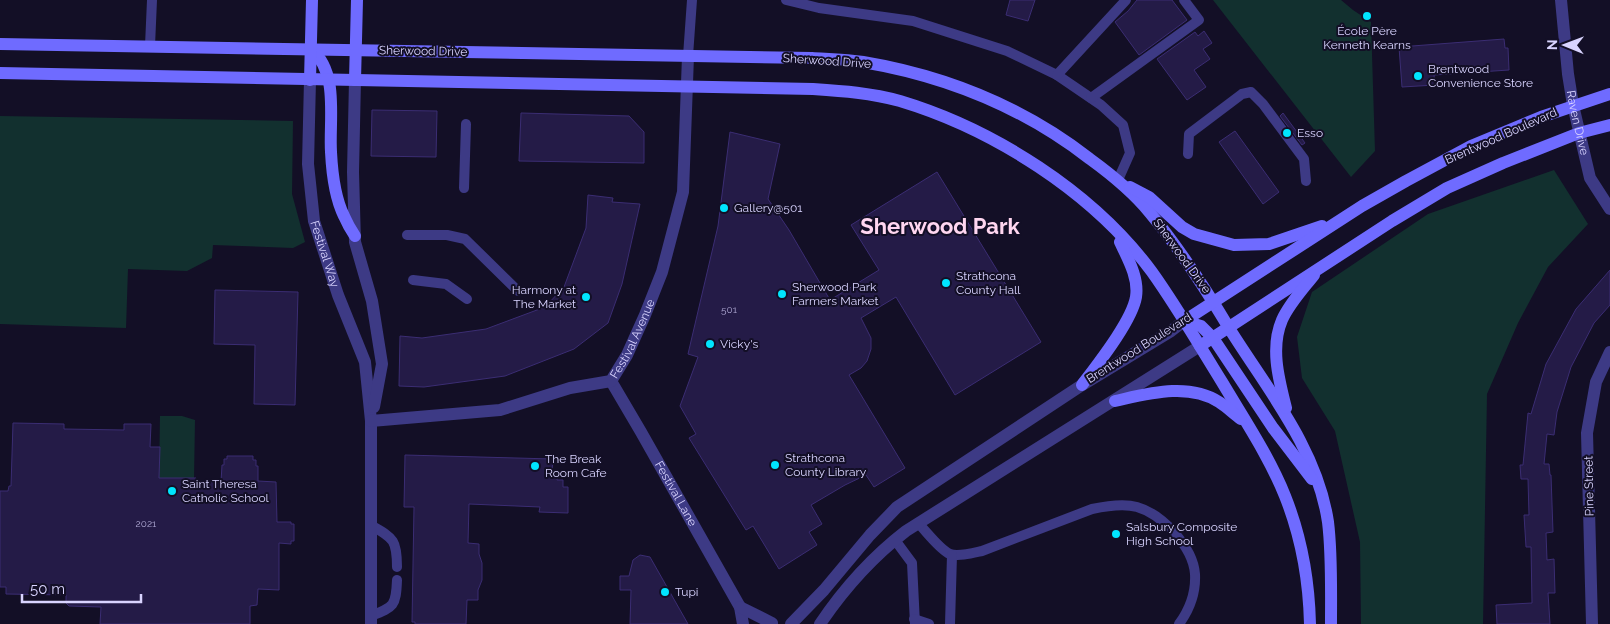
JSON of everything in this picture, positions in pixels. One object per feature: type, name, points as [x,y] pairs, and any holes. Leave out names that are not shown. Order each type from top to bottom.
[{"type":"main road","points":[[310,80],[312,0]]},
{"type":"main road","points":[[355,80],[357,0]]},
{"type":"main road","name":"Sherwood Drive","points":[[0,44],[812,58],[861,62],[914,72],[980,94],[1014,110],[1069,142],[1118,180],[1149,212],[1214,300],[1229,328],[1288,418],[1304,448],[1320,491],[1328,522],[1331,624]]},
{"type":"main road","points":[[312,50],[320,59],[328,80],[331,106],[331,153],[336,190],[343,215],[355,236]]},
{"type":"main road","points":[[0,74],[688,85],[814,89],[858,92],[898,101],[924,109],[982,133],[1054,178],[1097,211],[1151,271],[1248,425],[1286,497],[1304,568],[1309,597],[1310,624]]},
{"type":"main road","name":"Brentwood Boulevard","points":[[1184,321],[1341,220],[1397,186],[1472,146],[1573,106],[1610,94]]},
{"type":"main road","name":"Brentwood Boulevard","points":[[1200,346],[1392,220],[1447,188],[1503,163],[1579,133],[1610,125]]},
{"type":"main road","points":[[1118,180],[1149,197],[1164,212],[1194,234],[1234,245],[1268,244],[1341,220]]},
{"type":"main road","points":[[1082,385],[1102,359],[1127,319],[1136,297],[1135,275],[1116,230]]},
{"type":"main road","points":[[1288,418],[1276,366],[1278,339],[1282,320],[1318,268]]},
{"type":"main road","points":[[1184,321],[1202,326],[1213,338],[1273,428],[1320,491]]},
{"type":"main road","points":[[1115,401],[1152,393],[1192,392],[1218,401],[1248,425]]},
{"type":"street","name":"Raven Drive","points":[[1561,0],[1568,74],[1579,133],[1590,178],[1610,209]]},
{"type":"street","name":"Festival Avenue","points":[[372,421],[500,410],[570,388],[611,381],[627,356],[662,272],[683,192],[688,56]]},
{"type":"street","name":"Festival Way","points":[[310,80],[308,164],[314,221],[338,295],[365,362],[372,421],[372,587],[368,621]]},
{"type":"street","name":"Festival Way","points":[[355,80],[353,172],[355,236],[372,301],[382,364],[372,421]]},
{"type":"street","name":"Brentwood Boulevard","points":[[791,624],[824,590],[870,535],[897,507],[1082,385],[1171,331],[1184,321]]},
{"type":"street","name":"Brentwood Boulevard","points":[[820,624],[836,600],[869,562],[918,523],[1200,346]]},
{"type":"street","name":"Pine Street","points":[[1592,624],[1587,433],[1596,382],[1610,352]]},
{"type":"street","name":"Festival Lane","points":[[611,381],[740,608],[743,624]]},
{"type":"street","points":[[740,608],[775,624]]},
{"type":"lane","points":[[150,46],[152,0]]},
{"type":"lane","points":[[688,56],[692,0]]},
{"type":"lane","points":[[786,0],[818,8],[913,21],[1007,50],[1057,75],[1101,105],[1123,125],[1130,153],[1118,180]]},
{"type":"lane","points":[[1057,75],[1126,0]]},
{"type":"lane","points":[[1091,98],[1199,20],[1184,0]]},
{"type":"lane","points":[[1188,154],[1189,134],[1242,94],[1251,92],[1263,104],[1304,159],[1306,181]]},
{"type":"lane","points":[[464,188],[466,124]]},
{"type":"lane","points":[[407,235],[447,235],[465,239],[518,291]]},
{"type":"lane","points":[[413,280],[446,284],[468,299]]},
{"type":"lane","points":[[918,523],[946,552],[952,555],[982,552],[1092,509],[1109,506],[1137,507],[1151,513],[1168,526],[1189,554],[1195,573],[1194,593],[1188,611],[1179,624]]},
{"type":"lane","points":[[372,526],[389,536],[397,549],[397,567]]},
{"type":"lane","points":[[895,540],[912,563],[914,622],[929,624]]},
{"type":"lane","points":[[950,624],[952,555]]},
{"type":"lane","points":[[368,621],[389,609],[396,598],[397,580]]},
{"type":"green space","points":[[1213,0],[1341,0],[1371,22],[1375,151],[1351,177]]},
{"type":"green space","points":[[0,116],[293,121],[292,194],[305,242],[293,248],[213,245],[212,258],[187,271],[128,269],[126,328],[0,324]]},
{"type":"green space","points":[[1554,170],[1588,224],[1548,267],[1518,323],[1487,394],[1483,624],[1361,624],[1360,542],[1335,431],[1302,378],[1297,337],[1312,292],[1428,214]]},
{"type":"green space","points":[[160,416],[182,416],[195,420],[194,478],[159,478]]},
{"type":"building","points":[[1010,0],[1035,0],[1028,21],[1006,15]]},
{"type":"building","points":[[1137,0],[1172,0],[1187,20],[1139,55],[1115,22]]},
{"type":"building","points":[[1204,31],[1212,43],[1203,49],[1210,59],[1194,70],[1206,87],[1187,100],[1157,59],[1195,32],[1198,36]]},
{"type":"building","points":[[1504,39],[1505,48],[1508,48],[1509,70],[1434,75],[1435,85],[1402,87],[1399,47]]},
{"type":"building","points":[[372,110],[437,111],[436,157],[371,156]]},
{"type":"building","points":[[521,113],[629,116],[644,132],[644,163],[519,161]]},
{"type":"building","points":[[1283,113],[1305,143],[1302,145],[1280,116]]},
{"type":"building","points":[[1235,131],[1279,192],[1263,204],[1219,142]]},
{"type":"building","points":[[730,132],[780,144],[768,199],[789,230],[830,300],[879,270],[851,225],[937,172],[1041,342],[955,395],[896,297],[861,318],[871,338],[871,349],[867,361],[861,368],[849,375],[905,468],[874,487],[866,475],[811,505],[822,524],[809,532],[817,545],[779,569],[753,526],[746,530],[689,438],[696,434],[680,406],[698,357],[688,354],[718,226]]},
{"type":"building","name":"Harmony at The Market","points":[[588,195],[613,198],[612,202],[640,204],[622,284],[608,323],[574,349],[505,376],[424,387],[399,386],[400,336],[422,338],[486,329],[545,307],[564,287],[586,228]]},
{"type":"building","points":[[1610,270],[1610,305],[1594,323],[1571,367],[1557,412],[1554,435],[1547,434],[1544,464],[1549,464],[1551,475],[1553,532],[1546,533],[1547,560],[1554,559],[1555,593],[1548,593],[1550,624],[1497,624],[1496,605],[1532,603],[1531,547],[1526,547],[1524,515],[1529,515],[1528,479],[1521,479],[1520,465],[1523,465],[1528,413],[1531,414],[1546,364],[1576,309]]},
{"type":"building","points":[[215,290],[298,292],[295,405],[254,404],[255,345],[214,344]]},
{"type":"building","name":"Saint Theresa Catholic School","points":[[13,423],[64,424],[64,429],[124,430],[124,424],[151,424],[150,447],[160,447],[159,478],[196,478],[196,482],[221,482],[222,465],[224,465],[224,459],[227,459],[227,456],[253,456],[253,460],[256,460],[256,466],[258,466],[258,481],[276,482],[277,522],[291,522],[291,524],[294,524],[294,541],[291,541],[291,544],[279,543],[279,590],[258,589],[257,605],[250,606],[250,624],[100,624],[101,607],[69,606],[66,603],[66,595],[6,594],[6,587],[0,587],[0,491],[8,491],[9,486],[11,486]]},
{"type":"building","points":[[405,455],[553,459],[552,471],[557,471],[557,480],[563,480],[563,487],[568,487],[568,513],[539,512],[540,507],[469,504],[468,543],[479,544],[482,580],[478,590],[478,600],[467,600],[466,624],[415,624],[415,622],[412,622],[414,507],[404,507]]},
{"type":"building","points":[[640,555],[650,557],[688,624],[630,624],[631,590],[620,590],[620,576],[629,576],[633,560]]},
{"type":"place","name":"École Père Kenneth Kearns","points":[[1367,16]]},
{"type":"place","name":"Brentwood Convenience Store","points":[[1418,76]]},
{"type":"place","name":"Esso","points":[[1287,133]]},
{"type":"place","name":"Gallery@501","points":[[724,208]]},
{"type":"place","name":"Strathcona County Hall","points":[[946,283]]},
{"type":"place","name":"Sherwood Park Farmers Market","points":[[782,294]]},
{"type":"place","name":"Harmony at The Market","points":[[586,297]]},
{"type":"place","name":"Vicky's","points":[[710,344]]},
{"type":"place","name":"Strathcona County Library","points":[[775,465]]},
{"type":"place","name":"The Break Room Cafe","points":[[535,466]]},
{"type":"place","name":"Saint Theresa Catholic School","points":[[172,491]]},
{"type":"place","name":"Salsbury Composite High School","points":[[1116,534]]},
{"type":"place","name":"Tupi","points":[[665,592]]},
{"type":"district","name":"Sherwood Park","points":[[940,226]]}]
